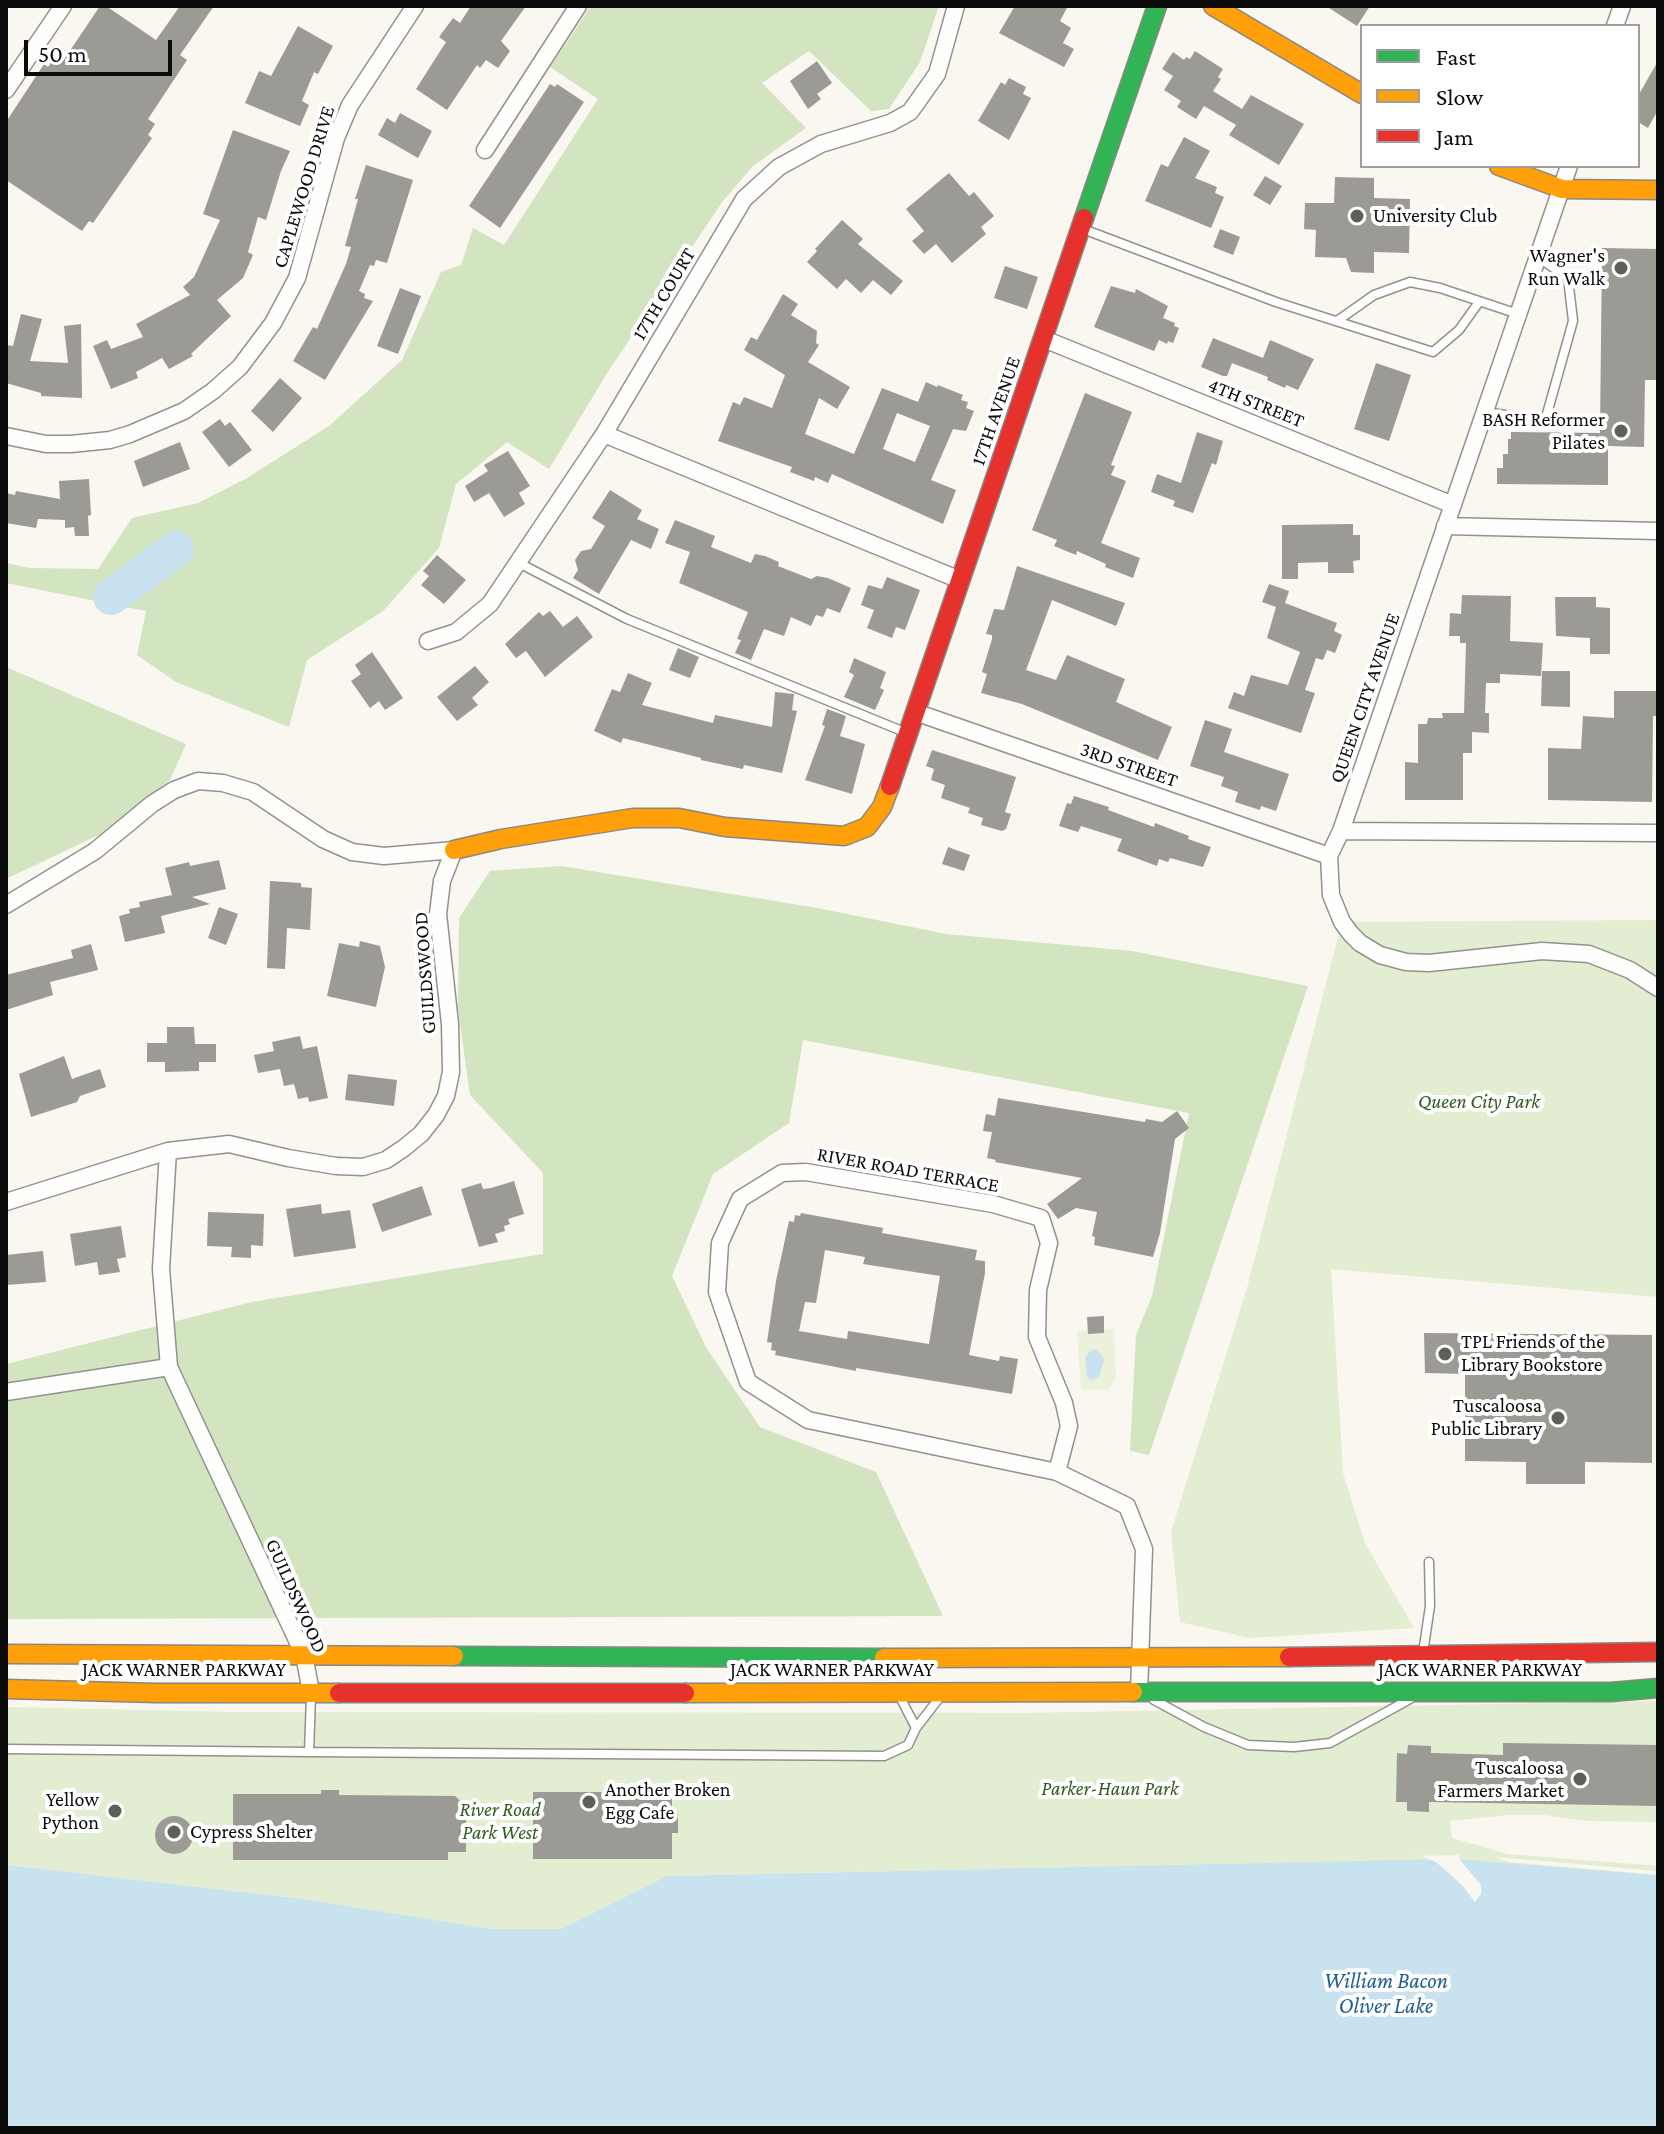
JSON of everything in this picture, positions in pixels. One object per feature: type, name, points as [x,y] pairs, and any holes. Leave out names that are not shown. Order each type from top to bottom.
[{"type":"main road","name":"17TH AVENUE","points":[[454,850],[633,818],[679,818],[725,827],[820,836],[844,836],[867,827],[882,807],[908,734],[1157,6]]},
{"type":"main road","points":[[1213,6],[1360,93]]},
{"type":"main road","points":[[1504,168],[1562,189],[1658,190]]},
{"type":"main road","name":"JACK WARNER PARKWAY","points":[[6,1654],[1142,1659],[1658,1652]]},
{"type":"main road","name":"JACK WARNER PARKWAY","points":[[6,1689],[156,1693],[1611,1692],[1658,1688]]},
{"type":"street","points":[[6,90],[63,6]]},
{"type":"street","name":"CAPLEWOOD DRIVE","points":[[6,436],[46,444],[90,444],[110,440],[184,411],[240,367],[273,323],[297,278],[336,138],[350,105],[415,6]]},
{"type":"street","points":[[485,150],[578,6]]},
{"type":"street","name":"17TH COURT","points":[[428,641],[456,632],[490,604],[604,434],[744,199],[779,167],[821,144],[890,123],[910,112],[937,74],[956,6]]},
{"type":"street","name":"QUEEN CITY AVENUE","points":[[1568,168],[1341,831],[1329,856],[1331,895],[1342,922],[1360,943],[1380,955],[1406,962],[1429,963],[1542,951],[1589,954],[1630,970],[1658,988]]},
{"type":"street","name":"4TH STREET","points":[[1044,339],[1453,505]]},
{"type":"street","points":[[604,434],[960,580]]},
{"type":"street","points":[[1445,526],[1658,531]]},
{"type":"street","name":"3RD STREET","points":[[915,712],[1329,856]]},
{"type":"street","points":[[6,905],[95,851],[152,804],[174,790],[198,781],[223,783],[253,792],[323,839],[352,852],[384,856],[454,850]]},
{"type":"street","points":[[1341,831],[1658,833]]},
{"type":"street","name":"GUILDSWOOD","points":[[6,1202],[168,1151],[229,1144],[288,1158],[363,1167],[386,1160],[421,1134],[446,1096],[451,1072],[450,1024],[438,914],[442,881],[454,850]]},
{"type":"street","name":"GUILDSWOOD","points":[[168,1151],[161,1269],[169,1367],[304,1655],[311,1692]]},
{"type":"street","name":"RIVER ROAD TERRACE","points":[[1057,1472],[1069,1426],[1064,1403],[1037,1337],[1038,1290],[1049,1243],[1041,1218],[993,1204],[806,1172],[782,1173],[740,1199],[720,1243],[717,1292],[748,1382],[808,1420],[1057,1472],[1127,1506],[1144,1549],[1139,1692]]},
{"type":"street","points":[[6,1392],[169,1367]]},
{"type":"lane","points":[[1082,229],[1276,302],[1433,352],[1459,330],[1479,302]]},
{"type":"lane","points":[[1485,412],[1545,421],[1573,321],[1568,278],[1538,257]]},
{"type":"lane","points":[[1337,321],[1374,295],[1410,282],[1518,314]]},
{"type":"lane","points":[[517,562],[627,619],[908,734]]},
{"type":"lane","points":[[1422,1656],[1430,1606],[1429,1562]]},
{"type":"lane","points":[[6,1749],[884,1756],[908,1745],[916,1728],[946,1691]]},
{"type":"lane","points":[[309,1752],[311,1692]]},
{"type":"lane","points":[[897,1692],[916,1728]]},
{"type":"lane","points":[[1139,1692],[1204,1727],[1248,1745],[1294,1747],[1330,1743],[1421,1692]]},
{"type":"green space","points":[[591,6],[939,6],[920,62],[889,109],[871,111],[809,51],[762,83],[806,128],[753,166],[723,201],[609,370],[549,469],[507,442],[456,484],[439,548],[383,611],[307,660],[289,727],[176,682],[137,655],[146,611],[6,583],[6,563],[29,568],[98,569],[132,518],[198,503],[247,478],[329,426],[402,360],[441,272],[461,265],[473,228],[504,245],[598,99],[550,67]]},
{"type":"green space","points":[[6,667],[186,744],[170,780],[107,831],[6,879]]},
{"type":"green space","points":[[561,866],[817,908],[946,934],[1132,951],[1308,986],[1149,1455],[1130,1451],[1136,1335],[1152,1296],[1189,1113],[803,1040],[789,1123],[713,1174],[672,1276],[707,1349],[760,1427],[876,1472],[943,1616],[6,1619],[6,1364],[252,1302],[543,1254],[543,1173],[470,1095],[458,1009],[459,918],[490,871]]},
{"type":"green space","name":"Queen City Park","points":[[1658,920],[1658,1297],[1331,1269],[1343,1473],[1365,1543],[1414,1628],[1249,1638],[1180,1622],[1171,1532],[1247,1288],[1342,922]]},
{"type":"green space","points":[[1114,1329],[1116,1379],[1109,1389],[1081,1390],[1077,1331]]},
{"type":"green space","points":[[1658,1701],[1658,1822],[1589,1821],[1544,1815],[1450,1821],[1452,1838],[1508,1854],[1658,1866],[1658,1944],[989,1869],[667,1876],[561,1929],[491,1929],[304,1899],[6,1865],[6,1707],[236,1712],[1027,1713]]},
{"type":"water","points":[[1095,1349],[1104,1361],[1099,1377],[1091,1380],[1087,1377],[1085,1358]]},
{"type":"water","name":"William Bacon Oliver Lake","points":[[1454,1859],[1658,1875],[1658,2128],[6,2128],[6,1865],[304,1899],[491,1929],[561,1929],[667,1876]]},
{"type":"pier","points":[[1459,1855],[1481,1885],[1481,1894],[1475,1902],[1462,1885],[1436,1862],[1421,1856],[1403,1856]]},
{"type":"pier","points":[[1496,1857],[1658,1871],[1658,1875],[1508,1862]]},
{"type":"building","points":[[100,6],[106,6],[156,40],[180,6],[214,6],[180,55],[187,60],[148,119],[155,124],[148,135],[152,138],[93,223],[89,221],[82,231],[6,180],[6,122],[44,64],[48,67],[56,56],[63,61]]},
{"type":"building","points":[[471,6],[526,6],[501,41],[510,51],[498,68],[486,60],[480,68],[477,65],[447,110],[416,89],[446,42],[439,37],[453,18],[460,23]]},
{"type":"building","points":[[1015,6],[1068,6],[1060,21],[1071,28],[1063,43],[1074,49],[1064,67],[999,33]]},
{"type":"building","points":[[1326,6],[1370,6],[1357,26]]},
{"type":"building","points":[[298,26],[333,46],[318,74],[314,72],[302,101],[309,105],[300,126],[245,103],[259,71],[271,76]]},
{"type":"building","points":[[1195,51],[1223,69],[1213,91],[1242,109],[1251,95],[1304,124],[1279,165],[1229,135],[1236,125],[1204,106],[1196,119],[1177,107],[1181,101],[1164,90],[1173,76],[1162,69],[1173,52],[1184,60],[1186,57],[1190,59]]},
{"type":"building","points":[[817,61],[832,83],[817,94],[821,99],[808,109],[790,81]]},
{"type":"building","points":[[1658,61],[1658,110],[1648,128],[1640,123],[1640,92]]},
{"type":"building","points":[[1009,78],[1026,87],[1023,94],[1031,98],[1009,140],[978,121],[1001,82],[1005,85]]},
{"type":"building","points":[[550,84],[555,87],[557,84],[584,102],[500,228],[469,206]]},
{"type":"building","points":[[400,113],[432,131],[418,158],[378,135],[387,118],[395,123]]},
{"type":"building","points":[[233,130],[290,151],[266,220],[258,217],[248,252],[253,255],[243,278],[217,300],[231,316],[191,354],[193,356],[169,369],[162,358],[136,372],[138,378],[111,389],[93,346],[107,340],[111,349],[143,337],[136,324],[190,295],[183,287],[194,277],[220,220],[203,214]]},
{"type":"building","points":[[1184,137],[1210,151],[1195,178],[1217,187],[1215,193],[1224,197],[1211,228],[1145,201],[1161,164],[1168,167]]},
{"type":"building","points":[[366,165],[413,180],[387,263],[376,260],[374,266],[370,265],[359,291],[365,294],[364,298],[373,301],[325,380],[293,361],[313,327],[317,329],[346,264],[351,247],[345,246]]},
{"type":"building","points":[[949,173],[969,196],[974,192],[994,216],[981,227],[986,234],[952,263],[936,244],[924,254],[912,241],[924,231],[906,209]]},
{"type":"building","points":[[1265,176],[1282,186],[1270,205],[1253,195]]},
{"type":"building","name":"University Club","points":[[1335,177],[1374,178],[1374,198],[1410,199],[1409,253],[1374,252],[1374,273],[1351,272],[1346,258],[1315,257],[1316,230],[1304,229],[1305,203],[1334,203]]},
{"type":"building","points":[[842,220],[863,239],[858,244],[903,281],[891,295],[873,280],[861,293],[846,279],[837,289],[807,262]]},
{"type":"building","points":[[1220,229],[1240,237],[1233,255],[1213,247]]},
{"type":"building","points":[[1602,248],[1658,249],[1658,380],[1645,380],[1644,447],[1608,446],[1608,485],[1497,484],[1497,468],[1503,468],[1503,454],[1508,454],[1511,432],[1600,433]]},
{"type":"building","points":[[1005,266],[1038,277],[1027,309],[994,298]]},
{"type":"building","points":[[1111,286],[1135,293],[1136,289],[1168,306],[1163,318],[1179,328],[1173,343],[1159,340],[1154,351],[1094,327]]},
{"type":"building","points":[[400,288],[421,296],[398,354],[377,346]]},
{"type":"building","points":[[783,294],[798,304],[791,315],[817,331],[816,343],[819,345],[808,362],[850,387],[837,409],[819,398],[805,434],[854,454],[882,388],[918,402],[926,382],[963,395],[961,400],[968,402],[966,408],[974,411],[966,431],[953,429],[931,480],[956,490],[943,524],[832,474],[828,483],[815,477],[814,481],[790,472],[792,467],[718,441],[733,402],[740,405],[744,397],[772,408],[785,375],[744,350],[751,337],[757,340]],"holes":[[[897,413],[930,426],[915,462],[883,449]]]},
{"type":"building","points":[[21,314],[42,319],[30,361],[68,363],[64,326],[81,324],[82,398],[41,396],[41,393],[6,383],[6,345],[13,346]]},
{"type":"building","points":[[1213,338],[1263,358],[1270,340],[1314,359],[1298,390],[1286,385],[1285,388],[1267,380],[1268,377],[1232,363],[1227,376],[1223,376],[1201,367]]},
{"type":"building","points":[[1376,363],[1411,375],[1389,441],[1354,429]]},
{"type":"building","points":[[280,378],[302,398],[273,432],[251,411]]},
{"type":"building","points":[[1085,393],[1132,412],[1111,465],[1115,466],[1111,475],[1126,481],[1101,543],[1140,558],[1133,578],[1077,551],[1076,555],[1054,546],[1057,540],[1032,530]]},
{"type":"building","points":[[220,419],[225,426],[230,422],[252,450],[229,467],[202,432]]},
{"type":"building","points":[[1197,432],[1223,441],[1216,465],[1212,463],[1193,513],[1173,506],[1175,501],[1151,492],[1157,474],[1181,483]]},
{"type":"building","points":[[180,442],[190,469],[143,487],[134,461]]},
{"type":"building","points":[[508,451],[530,486],[519,493],[525,504],[504,517],[489,493],[474,502],[465,486],[488,471],[484,465]]},
{"type":"building","points":[[89,479],[89,536],[75,536],[74,527],[65,528],[65,520],[38,519],[36,528],[6,523],[6,493],[15,495],[16,491],[60,499],[59,481]]},
{"type":"building","points":[[610,490],[642,510],[637,519],[659,529],[651,549],[631,540],[599,594],[573,578],[578,570],[575,560],[581,551],[591,549],[605,526],[592,518]]},
{"type":"building","points":[[675,520],[715,536],[711,547],[751,563],[755,554],[765,556],[779,562],[778,566],[811,579],[817,576],[828,578],[851,588],[840,613],[827,608],[823,617],[816,615],[811,626],[791,617],[784,636],[764,629],[751,660],[735,653],[748,612],[679,583],[690,552],[665,543]]},
{"type":"building","points":[[1353,524],[1353,535],[1360,535],[1360,560],[1353,561],[1354,573],[1328,573],[1328,562],[1298,563],[1298,579],[1282,579],[1282,525]]},
{"type":"building","points":[[437,555],[466,580],[444,604],[421,585],[429,576],[423,571]]},
{"type":"building","points":[[1017,566],[1125,603],[1116,626],[1052,600],[1026,670],[1056,680],[1067,655],[1125,679],[1116,702],[1172,727],[1158,760],[1022,704],[981,693],[987,674],[982,672],[992,639],[992,635],[986,634],[994,609],[1004,610]]},
{"type":"building","points":[[887,577],[920,590],[905,630],[896,627],[892,638],[867,628],[874,610],[861,605],[868,585],[882,589]]},
{"type":"building","points":[[1269,584],[1289,591],[1285,603],[1337,623],[1334,631],[1342,635],[1335,653],[1327,650],[1323,660],[1316,658],[1305,690],[1315,693],[1301,733],[1228,708],[1234,692],[1244,696],[1251,675],[1288,685],[1300,652],[1267,638],[1276,607],[1262,602]]},
{"type":"building","points":[[1462,595],[1511,596],[1510,641],[1543,643],[1541,676],[1500,674],[1500,683],[1486,683],[1485,713],[1489,713],[1489,733],[1472,732],[1472,753],[1463,753],[1463,800],[1405,800],[1405,762],[1418,763],[1418,724],[1427,724],[1428,718],[1443,718],[1442,713],[1464,713],[1466,643],[1460,643],[1460,636],[1449,636],[1450,613],[1461,614]]},
{"type":"building","points":[[1555,597],[1596,597],[1596,607],[1610,608],[1610,654],[1590,654],[1590,638],[1556,636]]},
{"type":"building","points":[[550,611],[563,627],[577,616],[593,637],[545,677],[526,651],[516,658],[505,644],[539,612],[543,616]]},
{"type":"building","points":[[678,648],[699,657],[690,678],[669,670]]},
{"type":"building","points":[[372,652],[403,698],[385,710],[379,701],[370,708],[351,681],[361,674],[355,665]]},
{"type":"building","points":[[854,658],[886,672],[880,688],[884,690],[875,710],[844,697],[854,675],[849,672]]},
{"type":"building","points":[[475,666],[489,682],[472,698],[478,705],[457,721],[437,697]]},
{"type":"building","points":[[1542,671],[1570,671],[1570,707],[1541,706]]},
{"type":"building","points":[[628,673],[652,683],[642,705],[713,723],[715,715],[772,727],[775,692],[794,694],[792,710],[797,711],[782,773],[701,760],[623,738],[621,743],[594,731],[612,689],[620,692]]},
{"type":"building","points":[[1614,691],[1658,691],[1658,716],[1653,716],[1652,802],[1548,800],[1548,748],[1581,749],[1583,716],[1614,718]]},
{"type":"building","points":[[827,709],[846,716],[840,736],[865,744],[852,794],[805,780],[825,726],[822,725]]},
{"type":"building","points":[[1205,720],[1232,729],[1224,752],[1289,774],[1276,811],[1261,806],[1260,810],[1235,802],[1238,792],[1221,786],[1224,777],[1190,766]]},
{"type":"building","points":[[932,750],[1016,777],[1005,812],[1011,814],[1006,829],[1002,831],[981,825],[983,818],[968,813],[970,808],[941,798],[945,785],[931,780],[934,769],[926,766]]},
{"type":"building","points":[[1074,796],[1154,827],[1155,823],[1211,847],[1203,867],[1170,858],[1168,862],[1159,859],[1157,866],[1117,851],[1122,839],[1081,826],[1078,832],[1059,826],[1067,803],[1071,804]]},
{"type":"building","points":[[948,847],[970,855],[964,871],[942,864]]},
{"type":"building","points":[[219,860],[226,889],[192,897],[210,904],[161,916],[165,933],[125,942],[119,916],[130,913],[129,909],[140,907],[139,902],[172,895],[165,868],[189,862],[190,866]]},
{"type":"building","points":[[270,881],[301,883],[301,887],[312,888],[310,930],[287,928],[285,969],[267,968]]},
{"type":"building","points":[[219,907],[238,914],[226,945],[208,938]]},
{"type":"building","points":[[360,941],[380,946],[385,967],[376,1007],[327,996],[339,943],[359,947]]},
{"type":"building","points":[[91,944],[98,970],[50,982],[53,995],[6,1010],[6,975],[73,958],[71,950]]},
{"type":"building","points":[[167,1027],[194,1027],[195,1044],[216,1044],[216,1062],[199,1062],[199,1071],[165,1072],[165,1062],[147,1062],[147,1043],[167,1043]]},
{"type":"building","points":[[300,1036],[303,1049],[317,1046],[328,1098],[309,1102],[308,1097],[298,1099],[294,1084],[284,1086],[280,1069],[258,1073],[254,1055],[274,1051],[272,1042]]},
{"type":"building","points":[[64,1056],[72,1079],[100,1069],[106,1087],[80,1096],[77,1102],[31,1117],[19,1074]]},
{"type":"building","points":[[348,1074],[397,1080],[394,1106],[345,1100]]},
{"type":"building","points":[[998,1098],[1145,1122],[1146,1119],[1162,1122],[1177,1111],[1189,1128],[1175,1139],[1160,1233],[1153,1257],[1094,1245],[1095,1237],[1092,1236],[1097,1212],[1076,1208],[1058,1219],[1047,1204],[1082,1178],[987,1158],[992,1132],[983,1131],[986,1114],[995,1116]]},
{"type":"building","points":[[514,1181],[524,1214],[508,1219],[510,1224],[504,1226],[505,1231],[495,1234],[498,1242],[479,1247],[461,1189],[481,1183],[483,1189],[491,1188]]},
{"type":"building","points":[[422,1186],[432,1215],[382,1232],[372,1204]]},
{"type":"building","points":[[321,1204],[322,1214],[350,1210],[356,1248],[294,1257],[286,1209]]},
{"type":"building","points":[[208,1212],[264,1214],[263,1246],[251,1245],[251,1258],[231,1257],[232,1247],[207,1246]]},
{"type":"building","points":[[801,1213],[883,1228],[882,1233],[977,1250],[975,1260],[985,1261],[985,1273],[969,1355],[999,1361],[1000,1356],[1018,1359],[1012,1394],[856,1368],[856,1371],[775,1355],[776,1351],[771,1350],[772,1343],[767,1342],[776,1281],[789,1221],[794,1222],[795,1215],[800,1216]],"holes":[[[825,1250],[865,1257],[863,1264],[940,1276],[929,1344],[848,1331],[847,1339],[799,1331],[805,1302],[816,1303]]]},
{"type":"building","points":[[121,1226],[126,1257],[117,1259],[120,1272],[99,1275],[97,1262],[75,1266],[70,1234]]},
{"type":"building","points":[[43,1251],[46,1282],[6,1285],[6,1255]]},
{"type":"building","points":[[1104,1316],[1104,1333],[1088,1334],[1087,1317]]},
{"type":"building","name":"Tuscaloosa Public Library","points":[[1424,1333],[1652,1335],[1652,1463],[1585,1462],[1585,1484],[1526,1484],[1526,1462],[1465,1461],[1465,1374],[1425,1373]]},
{"type":"building","name":"Tuscaloosa Farmers Market","points":[[1503,1743],[1658,1745],[1658,1806],[1429,1802],[1429,1812],[1407,1811],[1407,1802],[1396,1802],[1397,1753],[1407,1754],[1408,1745],[1431,1746],[1431,1753],[1503,1755]]},
{"type":"building","points":[[321,1790],[339,1790],[339,1795],[455,1796],[471,1811],[466,1816],[466,1852],[448,1852],[448,1860],[233,1860],[233,1794],[321,1794]]},
{"type":"building","points":[[533,1792],[672,1792],[672,1812],[678,1812],[678,1833],[672,1833],[672,1859],[533,1859]]},
{"type":"building","name":"Cypress Shelter","points":[[174,1816],[188,1821],[193,1835],[188,1849],[174,1854],[160,1849],[155,1835],[160,1821]]},
{"type":"waterway","points":[[111,597],[176,549]]},
{"type":"traffic: fast","points":[[1084,218],[1157,6]]},
{"type":"traffic: fast","points":[[454,1656],[884,1658]]},
{"type":"traffic: fast","points":[[1133,1692],[1611,1692],[1658,1688]]},
{"type":"traffic: slow","points":[[1213,6],[1360,93]]},
{"type":"traffic: slow","points":[[1504,168],[1562,189],[1658,190]]},
{"type":"traffic: slow","points":[[454,850],[501,839],[633,818],[679,818],[725,827],[844,836],[867,827],[882,807],[890,786]]},
{"type":"traffic: slow","points":[[6,1654],[454,1656]]},
{"type":"traffic: slow","points":[[884,1658],[1289,1657]]},
{"type":"traffic: slow","points":[[6,1689],[339,1693]]},
{"type":"traffic: slow","points":[[685,1693],[1133,1692]]},
{"type":"traffic: jam","points":[[890,786],[1084,218]]},
{"type":"traffic: jam","points":[[1289,1657],[1658,1652]]},
{"type":"traffic: jam","points":[[339,1693],[685,1693]]},
{"type":"place","name":"University Club","points":[[1357,216]]},
{"type":"place","name":"Wagner's Run Walk","points":[[1621,268]]},
{"type":"place","name":"BASH Reformer Pilates","points":[[1621,431]]},
{"type":"place","name":"TPL Friends of the Library Bookstore","points":[[1445,1354]]},
{"type":"place","name":"Tuscaloosa Public Library","points":[[1558,1418]]},
{"type":"place","name":"Tuscaloosa Farmers Market","points":[[1580,1779]]},
{"type":"place","name":"Another Broken Egg Cafe","points":[[589,1802]]},
{"type":"place","name":"Yellow Python","points":[[115,1811]]},
{"type":"place","name":"Cypress Shelter","points":[[174,1832]]},
{"type":"park label","name":"Parker-Haun Park","points":[[1110,1789]]},
{"type":"park label","name":"River Road Park West","points":[[500,1822]]}]
